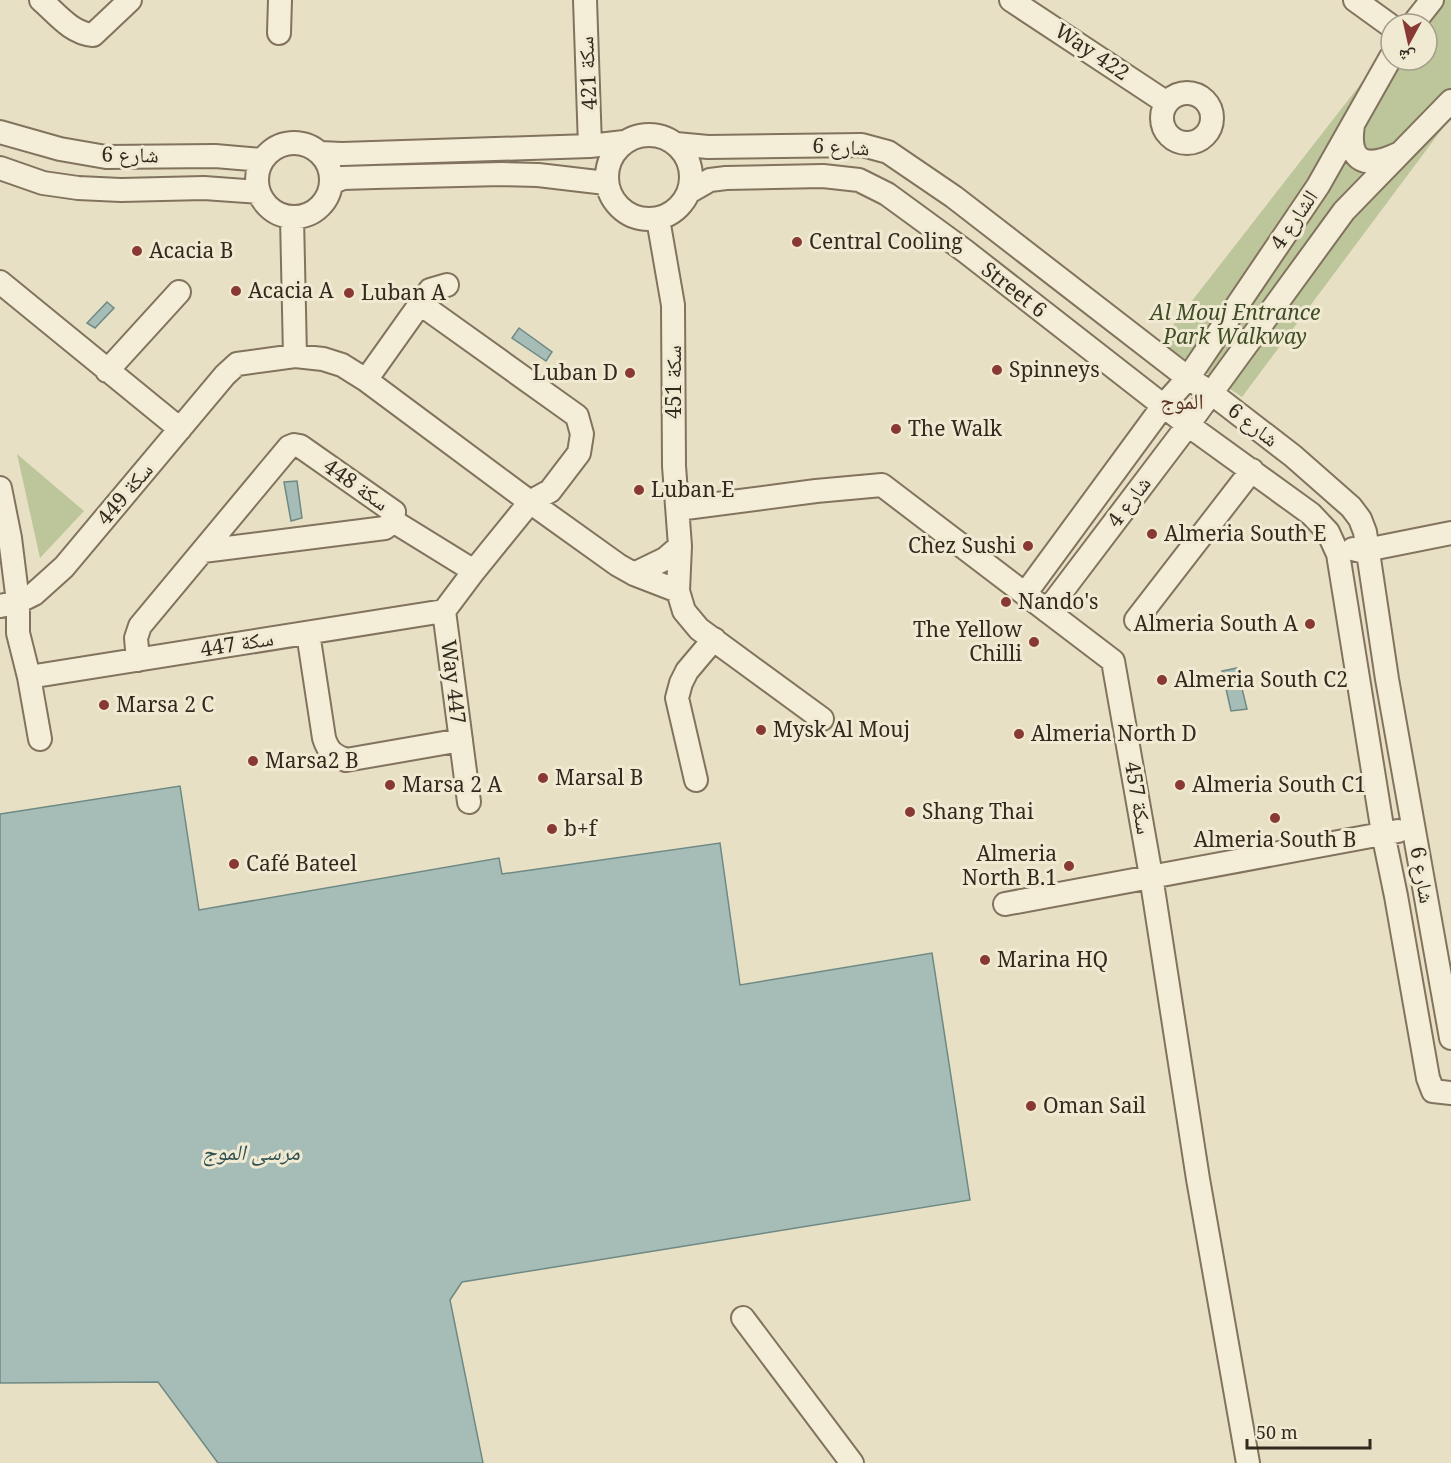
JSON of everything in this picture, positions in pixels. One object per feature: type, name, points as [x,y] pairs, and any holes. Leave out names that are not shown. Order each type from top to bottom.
[{"type":"street","points":[[41,0],[71,27],[82,34],[93,35],[129,0]]},
{"type":"street","points":[[279,33],[280,0]]},
{"type":"street","name":"سكة 421","points":[[585,0],[590,146]]},
{"type":"street","points":[[1355,0],[1379,17]]},
{"type":"street","points":[[1422,12],[1432,0]]},
{"type":"street","name":"Way 422","points":[[1015,1],[1167,103]]},
{"type":"street","name":"الشارع 4","points":[[1188,378],[1318,186],[1382,72]]},
{"type":"street","name":"الشارع 4","points":[[1210,393],[1344,211],[1451,101]]},
{"type":"street","points":[[1353,124],[1354,155],[1370,163],[1400,154]]},
{"type":"street","name":"شارع 6","points":[[0,132],[60,149],[106,157],[215,156],[262,160]]},
{"type":"street","points":[[650,134],[664,137],[676,144],[690,166],[692,178],[689,192],[677,209],[658,219],[635,217],[625,212],[610,195],[606,183],[609,160],[615,150],[636,136],[650,134]]},
{"type":"street","points":[[320,153],[590,146],[624,142]]},
{"type":"street","points":[[299,143],[310,146],[320,153],[327,162],[331,183],[322,204],[314,211],[303,216],[292,216],[281,214],[264,202],[259,192],[258,170],[262,160],[269,152],[278,146],[299,143]]},
{"type":"street","name":"شارع 6","points":[[676,144],[708,147],[862,145],[888,152],[954,197],[1188,378],[1245,419],[1293,456],[1351,507],[1360,519],[1365,532],[1387,679],[1451,1038]]},
{"type":"street","name":"شارع 6","points":[[0,168],[43,183],[78,188],[121,190],[204,188],[259,192]]},
{"type":"street","points":[[331,183],[344,178],[502,174],[606,183]]},
{"type":"street","name":"Street 6","points":[[689,192],[710,180],[726,178],[823,176],[859,180],[887,194],[965,251],[1188,425]]},
{"type":"street","points":[[292,216],[295,356]]},
{"type":"street","name":"سكة 451","points":[[658,219],[674,305],[674,466],[680,546],[678,591]]},
{"type":"street","points":[[0,282],[180,429]]},
{"type":"street","points":[[366,380],[430,290],[447,285]]},
{"type":"street","points":[[107,371],[178,292]]},
{"type":"street","name":"Way 447","points":[[419,303],[577,417],[582,434],[579,453],[550,491],[530,502],[444,611],[469,802]]},
{"type":"street","points":[[1150,348],[1170,352],[1190,352],[1214,339]]},
{"type":"street","name":"سكة 449","points":[[9,604],[34,594],[57,574],[225,375],[237,364],[295,356],[322,359],[342,365],[366,380],[618,565],[634,574],[678,591]]},
{"type":"street","points":[[1230,367],[1226,382],[1229,394],[1245,419]]},
{"type":"street","name":"شارع 4","points":[[1025,594],[1164,406],[1188,378]]},
{"type":"street","name":"شارع 4","points":[[1047,611],[1210,393]]},
{"type":"street","name":"شارع 6","points":[[1188,425],[1311,514],[1328,532],[1338,554],[1383,833],[1428,1078],[1433,1091],[1451,1094]]},
{"type":"street","name":"سكة 448","points":[[138,660],[136,639],[141,626],[203,550],[285,451],[294,445],[300,446],[393,509],[393,521],[385,528],[203,550]]},
{"type":"street","points":[[1136,620],[1252,470]]},
{"type":"street","name":"سكة 457","points":[[678,509],[882,485],[1113,661],[1151,876],[1198,1179],[1248,1463]]},
{"type":"street","points":[[1276,488],[1297,486],[1341,525],[1353,549],[1367,549],[1451,532]]},
{"type":"street","points":[[0,488],[10,538],[9,604],[29,677],[40,739]]},
{"type":"street","points":[[393,521],[474,571]]},
{"type":"street","points":[[634,574],[665,559],[680,546]]},
{"type":"street","points":[[678,591],[684,611],[691,621],[822,719]]},
{"type":"street","name":"سكة 447","points":[[29,677],[444,611]]},
{"type":"street","points":[[308,633],[324,738],[328,750],[334,756],[346,760],[461,740]]},
{"type":"street","points":[[696,780],[677,698],[687,671],[714,639]]},
{"type":"street","points":[[1350,839],[1366,817],[1376,790]]},
{"type":"street","points":[[1005,904],[1414,828]]},
{"type":"street","points":[[743,1318],[852,1463]]},
{"type":"green space","name":"Al Mouj Entrance Park Walkway","points":[[1426,0],[1451,0],[1451,117],[1242,397],[1160,342],[1379,60],[1379,72],[1439,72],[1439,12],[1426,12]]},
{"type":"green space","points":[[17,454],[84,511],[40,558]]},
{"type":"water","points":[[107,302],[114,308],[95,328],[87,323]]},
{"type":"water","points":[[519,328],[552,352],[546,361],[512,338]]},
{"type":"water","points":[[297,481],[302,518],[291,521],[284,482]]},
{"type":"water","points":[[1237,668],[1247,709],[1231,711],[1222,671]]},
{"type":"water","name":"مرسى الموج","points":[[180,786],[199,910],[499,858],[502,874],[720,843],[740,985],[932,953],[970,1200],[462,1282],[450,1300],[483,1463],[218,1463],[158,1382],[0,1383],[0,814]]},
{"type":"place","name":"Central Cooling","points":[[797,242]]},
{"type":"place","name":"Acacia B","points":[[137,251]]},
{"type":"place","name":"Acacia A","points":[[236,291]]},
{"type":"place","name":"Luban A","points":[[349,293]]},
{"type":"place","name":"Spinneys","points":[[997,370]]},
{"type":"place","name":"Luban D","points":[[630,373]]},
{"type":"place","name":"The Walk","points":[[896,429]]},
{"type":"place","name":"Luban E","points":[[639,490]]},
{"type":"place","name":"Almeria South E","points":[[1152,534]]},
{"type":"place","name":"Chez Sushi","points":[[1028,546]]},
{"type":"place","name":"Nando's","points":[[1006,602]]},
{"type":"place","name":"Almeria South A","points":[[1310,624]]},
{"type":"place","name":"The Yellow Chilli","points":[[1034,642]]},
{"type":"place","name":"Almeria South C2","points":[[1162,680]]},
{"type":"place","name":"Marsa 2 C","points":[[104,705]]},
{"type":"place","name":"Mysk Al Mouj","points":[[761,730]]},
{"type":"place","name":"Almeria North D","points":[[1019,734]]},
{"type":"place","name":"Marsa2 B","points":[[253,761]]},
{"type":"place","name":"Marsal B","points":[[543,778]]},
{"type":"place","name":"Marsa 2 A","points":[[390,785]]},
{"type":"place","name":"Almeria South C1","points":[[1180,785]]},
{"type":"place","name":"Shang Thai","points":[[910,812]]},
{"type":"place","name":"Almeria South B","points":[[1275,818]]},
{"type":"place","name":"b+f","points":[[552,829]]},
{"type":"place","name":"Café Bateel","points":[[234,864]]},
{"type":"place","name":"Almeria North B.1","points":[[1069,866]]},
{"type":"place","name":"Marina HQ","points":[[985,960]]},
{"type":"place","name":"Oman Sail","points":[[1031,1106]]},
{"type":"district","name":"الموج","points":[[1182,401]]}]
